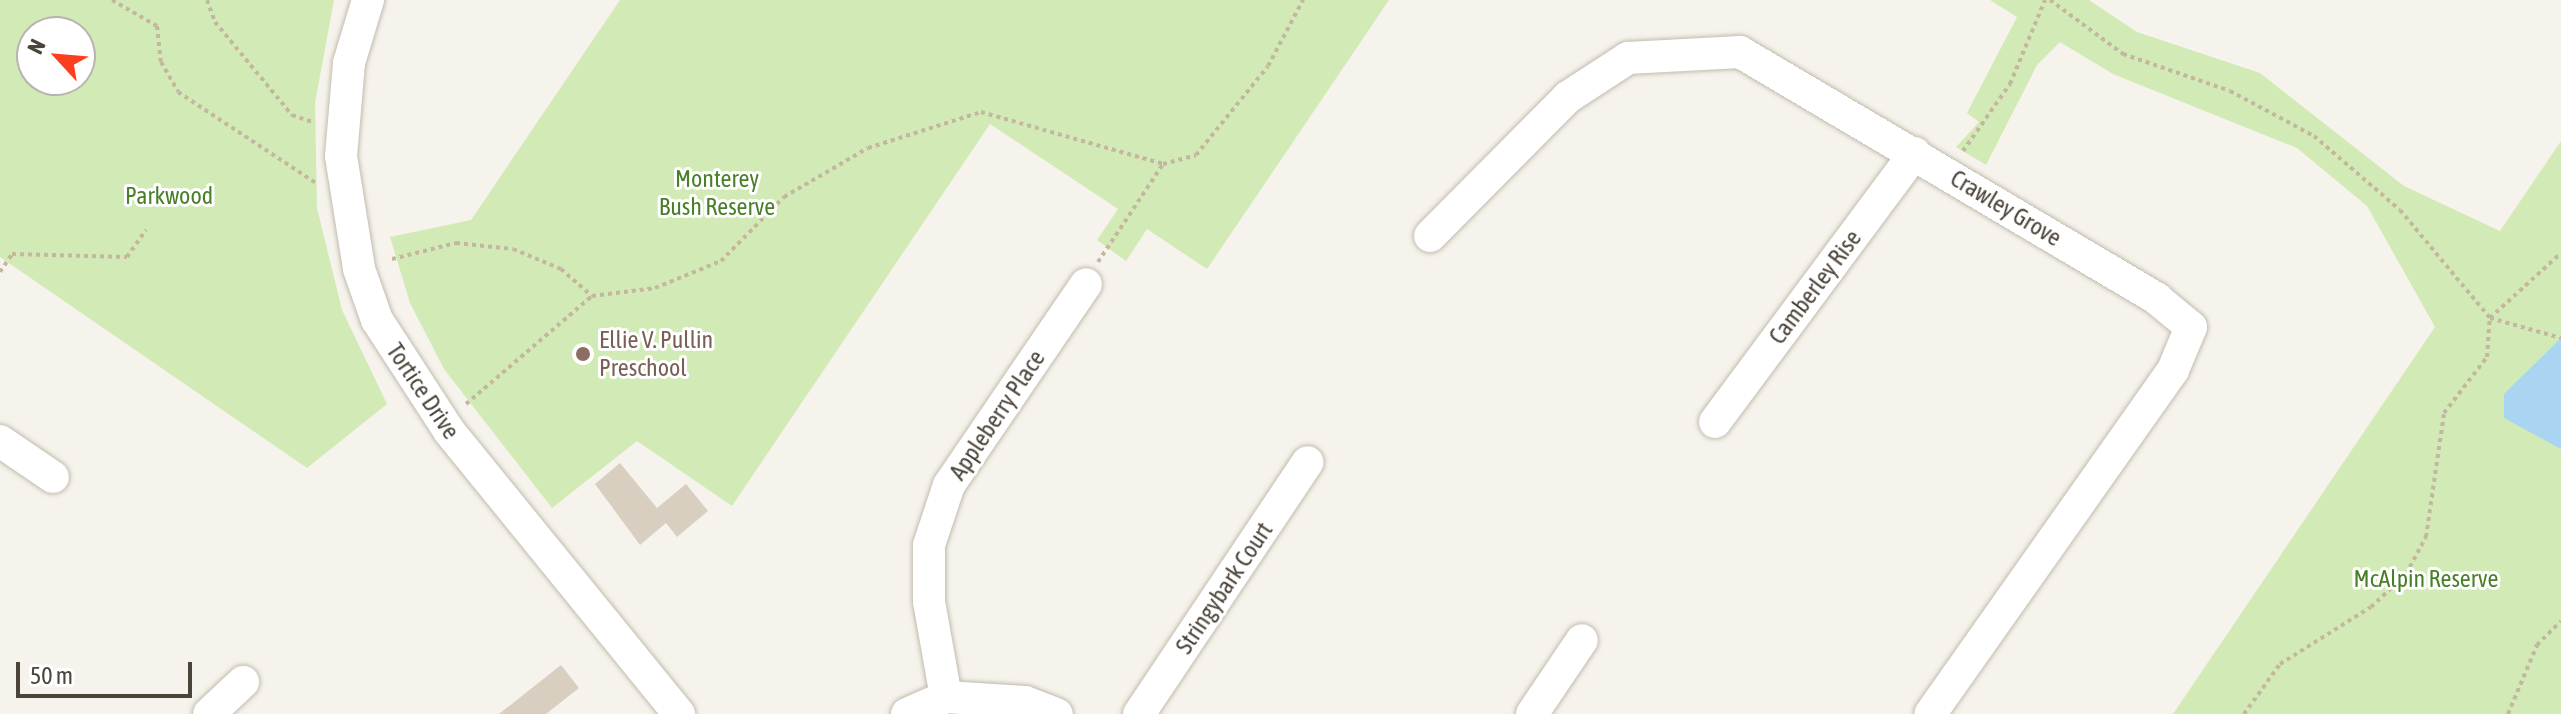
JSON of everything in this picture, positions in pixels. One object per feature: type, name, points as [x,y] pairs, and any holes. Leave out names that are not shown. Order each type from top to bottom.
[{"type":"street","name":"Tortice Drive","points":[[368,0],[349,63],[341,156],[359,269],[377,320],[406,374],[457,441],[679,714]]},
{"type":"street","name":"Crawley Grove","points":[[1430,236],[1568,97],[1628,58],[1740,52],[1948,173],[2191,327],[2173,370],[1930,714]]},
{"type":"street","name":"Camberley Rise","points":[[1715,422],[1915,153]]},
{"type":"street","name":"Appleberry Place","points":[[946,697],[929,602],[929,545],[949,485],[1086,284]]},
{"type":"street","points":[[0,441],[53,477]]},
{"type":"street","name":"Stringybark Court","points":[[1139,714],[1308,462]]},
{"type":"street","points":[[1532,714],[1582,640]]},
{"type":"street","points":[[209,714],[243,682]]},
{"type":"street","points":[[907,714],[946,697],[1025,702],[1057,714]]},
{"type":"path","points":[[112,0],[157,26],[161,62],[178,92],[316,183]]},
{"type":"path","points":[[207,0],[215,22],[292,115],[315,123]]},
{"type":"path","points":[[466,404],[592,296],[655,288],[721,261],[796,190],[868,148],[981,112],[1163,164],[1196,155],[1268,66],[1303,0]]},
{"type":"path","points":[[1948,173],[2010,84],[2045,2],[2123,54],[2230,91],[2314,136],[2400,210],[2490,318],[2561,338]]},
{"type":"path","points":[[1086,284],[1163,164]]},
{"type":"path","points":[[0,272],[12,254],[127,257],[146,230]]},
{"type":"path","points":[[392,259],[456,243],[513,249],[561,269],[592,296]]},
{"type":"path","points":[[2244,714],[2280,664],[2362,614],[2406,574],[2426,537],[2444,413],[2487,357],[2490,318],[2561,253]]},
{"type":"path","points":[[2508,714],[2537,645],[2561,621]]},
{"type":"green space","name":"Parkwood","points":[[0,0],[334,0],[315,103],[317,208],[342,310],[387,404],[307,468],[0,257]]},
{"type":"green space","name":"Monterey Bush Reserve","points":[[620,0],[1389,0],[1207,269],[1147,229],[1126,261],[1097,240],[1118,209],[990,124],[732,506],[637,441],[552,508],[444,369],[410,303],[390,237],[471,220]]},
{"type":"green space","name":"McAlpin Reserve","points":[[1990,0],[2089,0],[2137,32],[2260,73],[2404,186],[2500,231],[2561,141],[2561,714],[2173,714],[2435,327],[2367,206],[2297,148],[2113,74],[2060,42],[2037,65],[1986,165],[1956,147],[1979,122],[1967,113],[2017,17]]},
{"type":"water","points":[[2561,338],[2561,449],[2504,418],[2504,394]]},
{"type":"building","points":[[620,463],[657,508],[686,484],[708,511],[677,537],[666,523],[640,545],[595,484]]},
{"type":"building","points":[[561,665],[579,688],[546,714],[499,714]]},
{"type":"place","name":"Ellie V. Pullin Preschool","points":[[583,354]]}]
